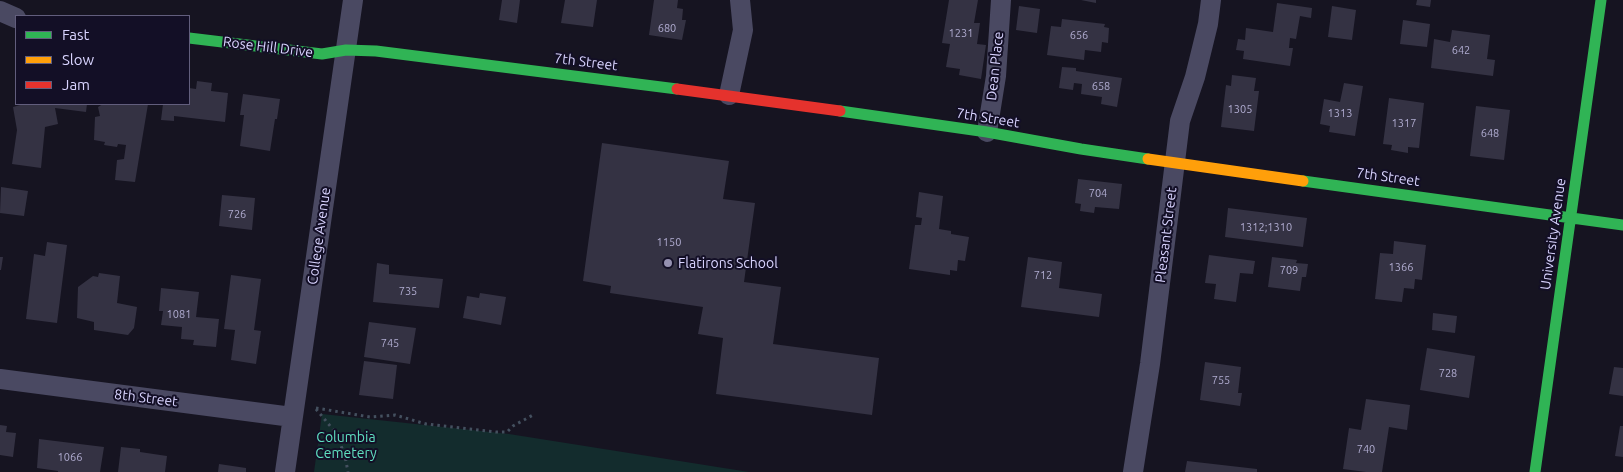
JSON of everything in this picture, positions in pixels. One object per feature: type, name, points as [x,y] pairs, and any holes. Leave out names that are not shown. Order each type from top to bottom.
[{"type":"street","name":"College Avenue","points":[[285,472],[353,0]]},
{"type":"street","points":[[729,95],[743,30],[740,0]]},
{"type":"street","name":"Dean Place","points":[[987,132],[996,76],[1001,0]]},
{"type":"street","name":"Pleasant Street","points":[[1133,472],[1150,364],[1180,121],[1195,77],[1208,24],[1211,0]]},
{"type":"street","name":"University Avenue","points":[[1535,472],[1601,0]]},
{"type":"street","points":[[0,11],[15,18]]},
{"type":"street","name":"Rose Hill Drive","points":[[190,38],[322,54],[346,50]]},
{"type":"street","name":"7th Street","points":[[346,50],[376,51],[729,95],[987,132],[1175,163],[1623,225]]},
{"type":"street","name":"8th Street","points":[[0,379],[293,409]]},
{"type":"path","points":[[316,408],[336,434],[345,456],[348,472]]},
{"type":"path","points":[[293,409],[316,408],[370,417],[395,415],[426,424],[496,432],[507,432],[513,426],[533,415]]},
{"type":"green space","name":"Columbia Cemetery","points":[[322,414],[509,434],[749,472],[314,472]]},
{"type":"building","points":[[502,0],[520,0],[517,23],[499,20]]},
{"type":"building","points":[[565,0],[597,0],[593,27],[561,23]]},
{"type":"building","points":[[654,0],[678,0],[677,8],[683,9],[682,20],[686,20],[682,40],[649,35]]},
{"type":"building","points":[[949,0],[978,0],[974,23],[980,23],[977,44],[986,45],[981,79],[959,75],[960,69],[946,67],[950,44],[942,43]]},
{"type":"building","points":[[1081,0],[1096,0],[1096,3]]},
{"type":"building","points":[[1417,0],[1431,0],[1430,7],[1416,5]]},
{"type":"building","points":[[1277,3],[1312,8],[1311,18],[1300,16],[1296,39],[1290,38],[1289,48],[1293,48],[1290,66],[1243,59],[1244,51],[1236,50],[1238,39],[1245,40],[1246,28],[1273,32]]},
{"type":"building","points":[[1019,6],[1040,9],[1037,33],[1016,30]]},
{"type":"building","points":[[1332,6],[1356,10],[1352,40],[1328,37]]},
{"type":"building","points":[[1062,19],[1105,24],[1104,27],[1109,28],[1108,43],[1102,42],[1101,52],[1085,50],[1084,60],[1047,55],[1051,26],[1061,27]]},
{"type":"building","points":[[1403,20],[1430,24],[1427,47],[1400,44]]},
{"type":"building","points":[[1452,30],[1490,35],[1487,59],[1495,60],[1493,76],[1431,68],[1434,39],[1450,42]]},
{"type":"building","points":[[1062,67],[1076,68],[1076,71],[1122,78],[1117,107],[1101,104],[1102,97],[1081,94],[1082,84],[1074,83],[1073,90],[1059,88]]},
{"type":"building","points":[[1232,75],[1256,78],[1254,91],[1259,91],[1254,131],[1221,127],[1226,85],[1231,86]]},
{"type":"building","points":[[197,81],[212,83],[211,91],[228,93],[225,122],[174,116],[174,121],[161,120],[163,105],[190,105],[190,88],[196,89]]},
{"type":"building","points":[[1344,83],[1363,86],[1355,136],[1329,132],[1330,126],[1320,124],[1324,99],[1340,102]]},
{"type":"building","points":[[243,94],[280,99],[270,151],[240,146],[244,115],[240,115]]},
{"type":"building","points":[[1389,98],[1424,103],[1419,148],[1408,147],[1408,153],[1391,150],[1392,145],[1383,144]]},
{"type":"building","points":[[20,105],[87,105],[86,112],[55,108],[58,124],[45,127],[41,168],[12,164],[17,130],[13,107]]},
{"type":"building","points":[[101,105],[148,105],[135,182],[115,180],[117,160],[124,159],[126,145],[118,144],[117,147],[104,145],[105,142],[94,140],[95,117],[100,116],[98,107]]},
{"type":"building","points":[[1476,106],[1510,110],[1504,160],[1470,156]]},
{"type":"building","points":[[602,143],[729,161],[723,199],[755,203],[744,282],[781,287],[773,344],[879,358],[872,415],[716,394],[723,338],[698,334],[703,307],[610,293],[611,286],[583,281]]},
{"type":"building","points":[[1078,179],[1122,184],[1119,209],[1095,207],[1094,213],[1080,211],[1081,204],[1075,203]]},
{"type":"building","points":[[1,187],[28,191],[24,216],[0,213]]},
{"type":"building","points":[[919,192],[943,196],[939,229],[951,231],[951,234],[969,237],[965,261],[958,260],[957,271],[950,270],[950,275],[909,269],[915,225],[921,225],[922,218],[916,217]]},
{"type":"building","points":[[222,195],[255,198],[252,230],[219,226]]},
{"type":"building","points":[[1228,208],[1307,218],[1303,247],[1225,237]]},
{"type":"building","points":[[1394,241],[1426,245],[1422,280],[1415,279],[1414,289],[1404,288],[1402,302],[1375,299],[1380,253],[1393,254]]},
{"type":"building","points":[[47,242],[67,245],[57,323],[26,319],[34,254],[45,256]]},
{"type":"building","points":[[1209,255],[1255,261],[1253,274],[1240,273],[1236,302],[1214,299],[1216,284],[1205,283]]},
{"type":"building","points":[[0,257],[3,257],[1,270],[0,270]]},
{"type":"building","points":[[1028,257],[1062,262],[1059,288],[1102,294],[1099,317],[1021,307]]},
{"type":"building","points":[[1272,257],[1297,260],[1296,263],[1308,264],[1306,277],[1302,277],[1300,291],[1268,287]]},
{"type":"building","points":[[377,263],[389,265],[389,274],[443,279],[439,308],[373,302]]},
{"type":"building","points":[[99,273],[120,276],[117,303],[137,307],[134,328],[128,335],[94,330],[94,322],[77,318],[78,287],[93,276],[98,277]]},
{"type":"building","points":[[231,275],[261,279],[254,330],[261,331],[256,364],[231,360],[235,330],[224,329]]},
{"type":"building","points":[[161,288],[199,292],[196,317],[219,319],[216,347],[193,345],[194,340],[181,339],[182,327],[161,325],[163,311],[159,311]]},
{"type":"building","points":[[480,293],[506,297],[501,325],[463,318],[467,296],[479,298]]},
{"type":"building","points":[[1433,313],[1457,316],[1455,333],[1432,330]]},
{"type":"building","points":[[369,322],[416,328],[410,364],[364,357]]},
{"type":"building","points":[[1427,348],[1475,356],[1469,398],[1420,390]]},
{"type":"building","points":[[364,361],[397,365],[393,399],[359,395]]},
{"type":"building","points":[[1205,362],[1241,367],[1238,393],[1242,393],[1240,406],[1200,400]]},
{"type":"building","points":[[1614,367],[1623,368],[1623,396],[1609,394]]},
{"type":"building","points":[[1366,399],[1410,405],[1407,430],[1389,427],[1382,472],[1343,469],[1349,428],[1361,430]]},
{"type":"building","points":[[0,425],[7,426],[6,432],[16,433],[13,457],[0,455]]},
{"type":"building","points":[[1620,426],[1623,426],[1623,457],[1615,456]]},
{"type":"building","points":[[39,439],[104,447],[100,472],[58,472],[37,468]]},
{"type":"building","points":[[121,447],[140,449],[140,452],[167,456],[165,472],[118,472]]},
{"type":"building","points":[[1187,461],[1257,469],[1257,472],[1185,472]]},
{"type":"building","points":[[219,464],[246,468],[246,472],[218,472]]},
{"type":"traffic: fast","points":[[1535,472],[1601,0]]},
{"type":"traffic: fast","points":[[190,38],[322,54],[346,50],[376,51],[677,89]]},
{"type":"traffic: fast","points":[[840,111],[987,132],[1148,159]]},
{"type":"traffic: fast","points":[[1303,181],[1623,225]]},
{"type":"traffic: slow","points":[[1148,159],[1303,181]]},
{"type":"traffic: jam","points":[[677,89],[840,111]]},
{"type":"place","name":"Flatirons School","points":[[668,263]]}]
